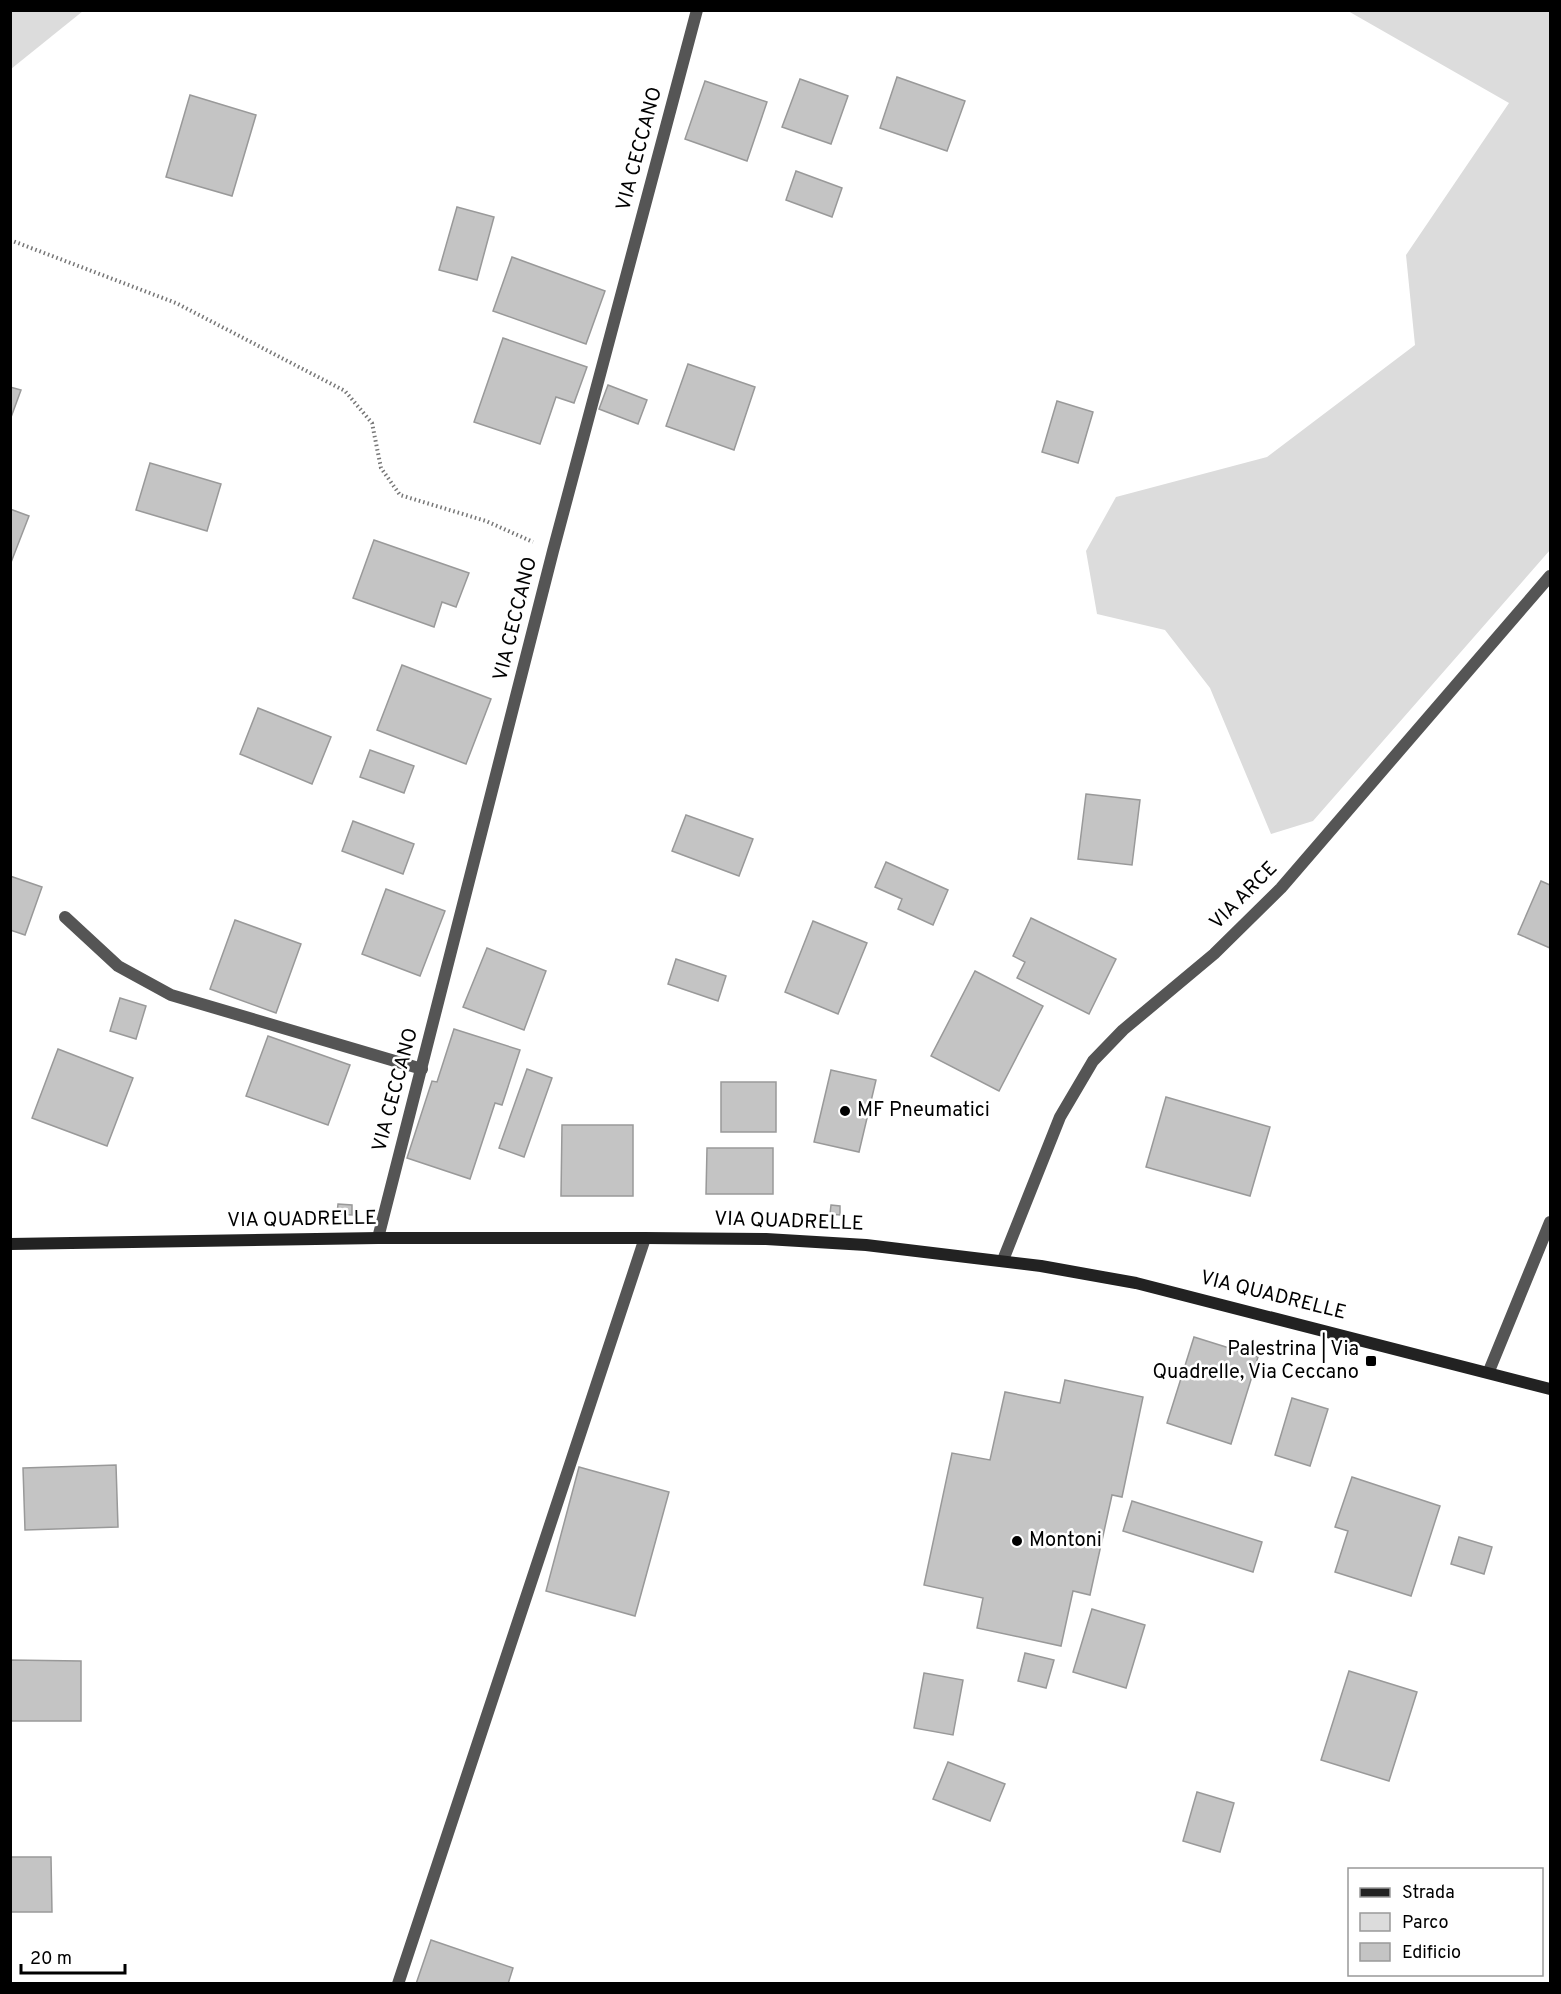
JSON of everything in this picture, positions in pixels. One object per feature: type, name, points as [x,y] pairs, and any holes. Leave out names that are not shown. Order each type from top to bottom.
[{"type":"street","name":"VIA QUADRELLE","points":[[10,1244],[378,1238],[645,1238],[834,1242],[1003,1260],[1136,1282],[1489,1371],[1551,1389]]},
{"type":"lane","name":"VIA CECCANO","points":[[378,1238],[553,552],[697,10]]},
{"type":"lane","name":"VIA ARCE","points":[[1003,1260],[1060,1116],[1093,1061],[1123,1030],[1214,954],[1281,888],[1551,576]]},
{"type":"lane","points":[[65,917],[118,966],[171,995],[422,1069]]},
{"type":"lane","points":[[1489,1371],[1551,1222]]},
{"type":"lane","points":[[398,1983],[645,1238]]},
{"type":"path","points":[[10,240],[176,303],[345,391],[372,423],[381,468],[400,495],[486,521],[553,552]]},
{"type":"green space","points":[[11,10],[83,10],[83,11],[11,69]]},
{"type":"green space","points":[[1348,11],[1550,11],[1550,550],[1313,821],[1271,834],[1210,688],[1165,630],[1097,614],[1086,551],[1116,497],[1267,457],[1415,345],[1406,255],[1509,103]]},
{"type":"building","points":[[897,77],[965,101],[947,151],[880,128]]},
{"type":"building","points":[[800,79],[848,96],[831,144],[782,127]]},
{"type":"building","points":[[705,81],[767,102],[747,161],[685,139]]},
{"type":"building","points":[[190,95],[256,115],[232,196],[166,177]]},
{"type":"building","points":[[796,171],[842,188],[832,217],[786,200]]},
{"type":"building","points":[[457,207],[494,217],[477,280],[439,270]]},
{"type":"building","points":[[512,257],[605,291],[586,344],[493,311]]},
{"type":"building","points":[[503,338],[587,367],[574,403],[556,397],[540,444],[474,422]]},
{"type":"building","points":[[688,364],[755,387],[734,450],[666,426]]},
{"type":"building","points":[[608,385],[647,400],[638,424],[599,409]]},
{"type":"building","points":[[10,387],[21,390],[10,420]]},
{"type":"building","points":[[1057,401],[1093,412],[1078,463],[1042,452]]},
{"type":"building","points":[[150,463],[221,484],[207,531],[136,510]]},
{"type":"building","points":[[10,509],[29,516],[10,565]]},
{"type":"building","points":[[374,540],[469,573],[456,607],[442,602],[434,627],[353,598]]},
{"type":"building","points":[[402,665],[491,699],[466,764],[377,730]]},
{"type":"building","points":[[258,708],[331,737],[312,784],[240,754]]},
{"type":"building","points":[[370,750],[414,766],[404,793],[360,777]]},
{"type":"building","points":[[1086,794],[1140,800],[1132,865],[1078,859]]},
{"type":"building","points":[[686,815],[753,839],[739,876],[672,851]]},
{"type":"building","points":[[353,821],[414,844],[403,874],[342,851]]},
{"type":"building","points":[[886,862],[948,890],[933,925],[898,909],[902,899],[875,887]]},
{"type":"building","points":[[10,876],[42,887],[25,935],[10,930]]},
{"type":"building","points":[[1541,881],[1550,885],[1550,948],[1518,934]]},
{"type":"building","points":[[386,889],[445,911],[420,976],[362,954]]},
{"type":"building","points":[[1031,918],[1116,959],[1089,1014],[1017,978],[1025,962],[1013,956]]},
{"type":"building","points":[[235,920],[301,944],[276,1013],[210,989]]},
{"type":"building","points":[[813,921],[867,943],[838,1014],[785,992]]},
{"type":"building","points":[[487,948],[546,971],[524,1030],[463,1007]]},
{"type":"building","points":[[676,959],[726,976],[718,1001],[668,984]]},
{"type":"building","points":[[975,971],[1043,1006],[999,1091],[931,1056]]},
{"type":"building","points":[[120,998],[146,1006],[136,1039],[110,1031]]},
{"type":"building","points":[[454,1029],[520,1050],[502,1105],[495,1103],[470,1179],[407,1158],[432,1081],[437,1082]]},
{"type":"building","points":[[268,1036],[350,1065],[328,1125],[246,1096]]},
{"type":"building","points":[[58,1049],[133,1078],[107,1146],[32,1118]]},
{"type":"building","points":[[527,1069],[552,1078],[524,1157],[499,1148]]},
{"type":"building","name":"MF Pneumatici","points":[[831,1070],[876,1080],[859,1152],[814,1142]]},
{"type":"building","points":[[721,1082],[776,1082],[776,1132],[721,1132]]},
{"type":"building","points":[[1166,1097],[1270,1127],[1250,1196],[1146,1167]]},
{"type":"building","points":[[562,1125],[633,1125],[633,1196],[561,1196]]},
{"type":"building","points":[[707,1148],[773,1148],[773,1194],[706,1194]]},
{"type":"building","points":[[338,1204],[352,1205],[352,1215],[337,1214]]},
{"type":"building","points":[[831,1205],[840,1206],[840,1215],[830,1214]]},
{"type":"building","points":[[1194,1337],[1258,1357],[1231,1444],[1167,1423]]},
{"type":"building","name":"Montoni","points":[[1065,1380],[1143,1397],[1122,1497],[1112,1495],[1090,1595],[1073,1591],[1061,1646],[977,1628],[983,1598],[924,1585],[952,1453],[990,1460],[1005,1392],[1060,1403]]},
{"type":"building","points":[[1292,1398],[1328,1409],[1310,1466],[1275,1455]]},
{"type":"building","points":[[116,1465],[118,1527],[25,1530],[23,1468]]},
{"type":"building","points":[[579,1467],[669,1492],[635,1616],[546,1591]]},
{"type":"building","points":[[1352,1477],[1440,1506],[1411,1596],[1335,1572],[1348,1531],[1335,1527]]},
{"type":"building","points":[[1132,1501],[1262,1542],[1253,1572],[1123,1531]]},
{"type":"building","points":[[1459,1537],[1492,1547],[1484,1574],[1451,1564]]},
{"type":"building","points":[[1092,1609],[1145,1625],[1126,1688],[1073,1672]]},
{"type":"building","points":[[1025,1653],[1054,1660],[1046,1688],[1018,1681]]},
{"type":"building","points":[[10,1660],[81,1661],[81,1721],[10,1721]]},
{"type":"building","points":[[1349,1671],[1417,1692],[1389,1781],[1321,1760]]},
{"type":"building","points":[[924,1673],[963,1680],[953,1735],[914,1728]]},
{"type":"building","points":[[948,1762],[1005,1784],[990,1821],[933,1799]]},
{"type":"building","points":[[1197,1792],[1234,1803],[1220,1852],[1183,1841]]},
{"type":"building","points":[[10,1857],[51,1857],[52,1912],[10,1912]]},
{"type":"building","points":[[431,1940],[513,1968],[508,1984],[416,1984]]},
{"type":"place","name":"MF Pneumatici","points":[[845,1111]]},
{"type":"place","name":"Palestrina | Via Quadrelle, Via Ceccano","points":[[1371,1361]]},
{"type":"place","name":"Montoni","points":[[1017,1541]]}]
